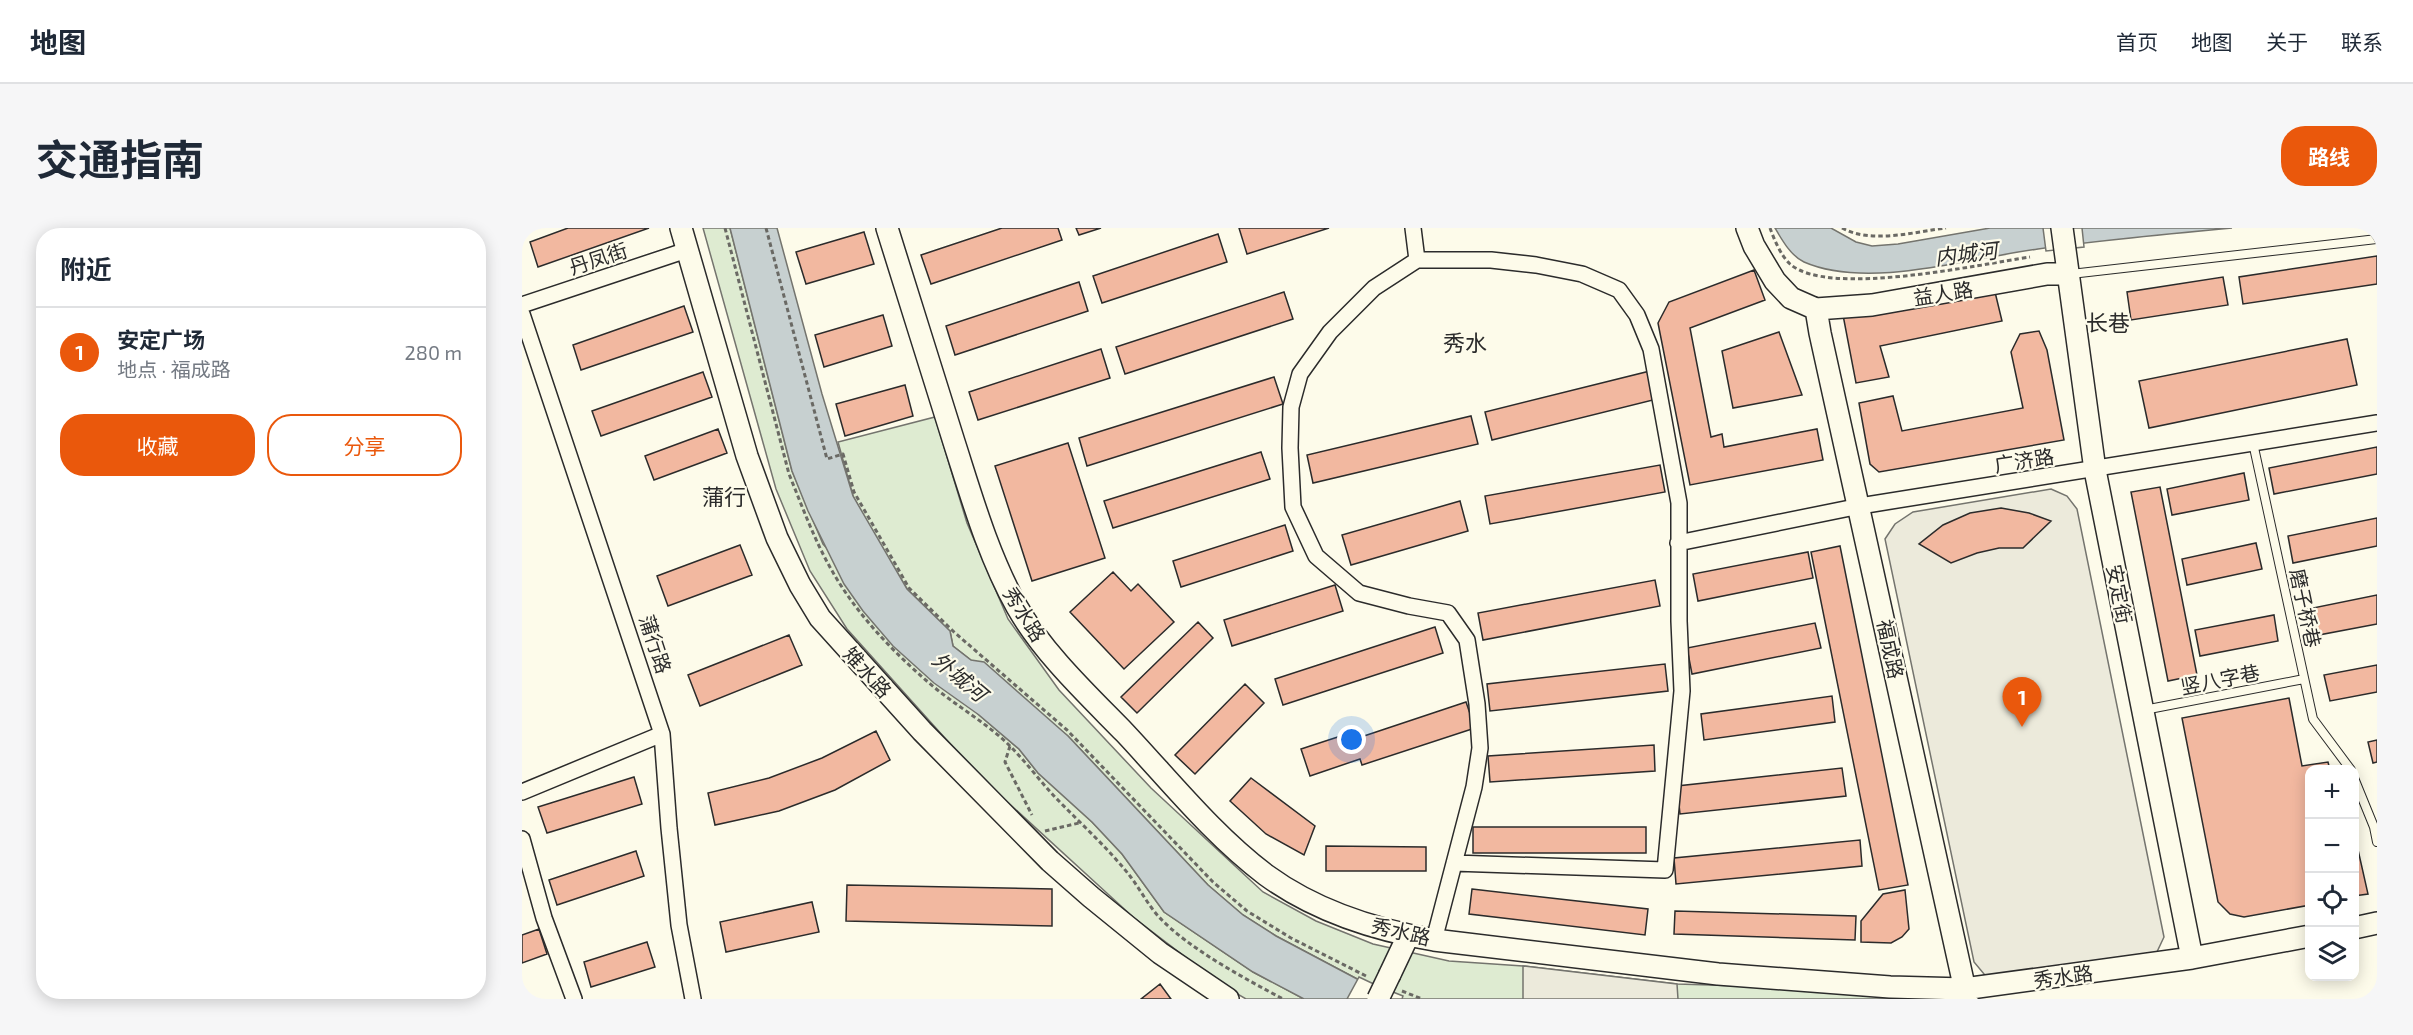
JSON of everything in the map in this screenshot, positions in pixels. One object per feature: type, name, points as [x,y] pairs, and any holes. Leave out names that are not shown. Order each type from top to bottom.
[{"type":"street","name":"雉水路","points":[[681,228],[758,487],[777,538],[800,585],[820,618],[921,731],[1050,861],[1091,897],[1161,952],[1228,999]]},
{"type":"street","name":"秀水路","points":[[887,228],[975,507],[991,552],[1017,607],[1040,641],[1223,837],[1266,875],[1305,899],[1354,920],[1408,936],[1434,940],[1718,974],[1966,994],[2192,958],[2305,937]]},
{"type":"street","points":[[1413,228],[1417,260]]},
{"type":"street","points":[[1747,228],[1754,246],[1775,281],[1791,298],[1816,309]]},
{"type":"street","name":"安定街","points":[[2062,228],[2095,470],[2192,958]]},
{"type":"street","name":"丹凤街","points":[[522,305],[687,250]]},
{"type":"street","points":[[1434,940],[1454,863],[1474,787],[1480,748],[1477,704],[1467,640],[1448,613],[1409,606],[1359,592],[1317,556],[1293,507],[1290,448],[1292,407],[1300,374],[1330,332],[1374,288],[1417,260],[1482,260],[1536,266],[1582,274],[1619,290],[1637,315],[1651,349],[1679,503],[1682,691],[1665,870],[1454,863]]},
{"type":"street","name":"益人路","points":[[1816,309],[1872,304],[2068,270]]},
{"type":"street","name":"福成路","points":[[1816,309],[1966,994]]},
{"type":"street","name":"蒲行路","points":[[522,314],[662,734],[679,925],[693,999]]},
{"type":"street","name":"广济路","points":[[1678,543],[1860,506],[2377,423]]},
{"type":"street","points":[[522,792],[662,734]]},
{"type":"street","points":[[522,839],[544,918],[574,999]]},
{"type":"street","points":[[2359,927],[2377,923]]},
{"type":"street","points":[[1378,999],[1408,936]]},
{"type":"lane","points":[[2068,270],[2377,238]]},
{"type":"lane","name":"磨子桥巷","points":[[2253,443],[2313,719],[2347,765]]},
{"type":"lane","name":"竖八字巷","points":[[2143,710],[2304,679]]},
{"type":"lane","points":[[2359,788],[2374,827],[2377,842]]},
{"type":"path","points":[[725,228],[789,474],[804,513],[831,570],[871,625],[904,661],[1010,746],[1130,876],[1158,916],[1185,940],[1254,984],[1283,999]]},
{"type":"path","points":[[766,228],[828,459],[843,454],[854,492],[909,588],[954,632],[1067,730],[1213,882],[1247,911],[1291,938],[1388,981],[1422,999]]},
{"type":"path","points":[[1770,228],[1790,264],[1804,272],[1826,279],[1890,278],[2037,256],[2047,274]]},
{"type":"path","points":[[1842,228],[1852,233],[1872,235],[1904,234],[1946,228]]},
{"type":"path","points":[[1010,746],[1005,762],[1032,816]]},
{"type":"path","points":[[1037,826],[1046,832],[1080,823]]},
{"type":"green space","points":[[703,228],[730,228],[792,471],[823,544],[979,715],[1019,749],[1038,773],[1092,822],[1122,854],[1164,912],[1253,972],[1304,999],[1246,999],[1222,985],[1133,917],[979,776],[847,629],[810,571],[776,489]]},
{"type":"green space","points":[[935,417],[967,523],[1008,619],[1059,690],[1151,788],[1263,892],[1316,921],[1373,944],[1449,961],[1523,966],[1677,984],[1775,987],[1921,999],[1402,999],[1376,989],[1276,936],[1243,915],[1208,885],[1068,736],[953,646],[950,631],[907,589],[853,496],[838,442]]},
{"type":"shaded area","points":[[2051,489],[2067,496],[2077,509],[2164,937],[2155,956],[1989,980],[1974,962],[1885,539],[1895,524],[1913,512]]},
{"type":"shaded area","points":[[1523,966],[1677,984],[1678,999],[1523,999]]},
{"type":"water","name":"外城河","points":[[730,228],[777,228],[822,394],[853,496],[907,589],[950,631],[953,646],[971,660],[984,662],[1068,736],[1208,885],[1243,915],[1276,936],[1376,989],[1402,999],[1304,999],[1253,972],[1164,912],[1122,854],[1092,822],[1038,773],[1019,749],[979,715],[934,683],[893,646],[863,611],[844,584],[808,511],[792,471]]},
{"type":"water","name":"内城河","points":[[1775,228],[1831,228],[1856,242],[1872,246],[1898,244],[1990,228],[2232,228],[2062,246],[1888,273],[1858,273],[1830,270],[1804,262],[1791,252]]},
{"type":"pier","points":[[2043,228],[2082,228],[2084,247],[2046,251]]},
{"type":"pier","points":[[1359,977],[1403,996],[1402,999],[1347,999]]},
{"type":"building","points":[[568,228],[649,228],[538,267],[530,242]]},
{"type":"building","points":[[1002,228],[1058,228],[1062,240],[931,284],[921,255]]},
{"type":"building","points":[[1076,228],[1101,228],[1079,235]]},
{"type":"building","points":[[1239,228],[1329,228],[1247,254]]},
{"type":"building","points":[[864,232],[874,264],[806,284],[796,252]]},
{"type":"building","points":[[1218,234],[1227,262],[1102,303],[1093,276]]},
{"type":"building","points":[[2377,256],[2377,284],[2243,304],[2239,277]]},
{"type":"building","points":[[1754,270],[1765,300],[1690,328],[1711,437],[1722,434],[1724,447],[1817,429],[1823,460],[1690,485],[1658,323],[1669,302]]},
{"type":"building","points":[[2223,277],[2228,305],[2131,320],[2127,292]]},
{"type":"building","points":[[1079,282],[1088,311],[955,355],[946,326]]},
{"type":"building","points":[[1284,292],[1293,319],[1125,374],[1116,347]]},
{"type":"building","points":[[1995,292],[2002,321],[1880,346],[1889,377],[1856,383],[1843,315]]},
{"type":"building","points":[[684,306],[693,332],[581,370],[573,345]]},
{"type":"building","points":[[883,315],[892,346],[824,367],[815,335]]},
{"type":"building","points":[[2039,331],[2047,350],[2064,440],[1879,472],[1870,464],[1859,403],[1893,396],[1902,431],[2023,408],[2011,352],[2020,334]]},
{"type":"building","points":[[1779,332],[1802,395],[1733,408],[1722,351]]},
{"type":"building","points":[[2347,339],[2357,385],[2149,428],[2139,381]]},
{"type":"building","points":[[1101,349],[1110,378],[978,420],[969,392]]},
{"type":"building","points":[[1650,371],[1657,399],[1492,440],[1485,412]]},
{"type":"building","points":[[703,372],[712,397],[601,436],[592,411]]},
{"type":"building","points":[[1274,377],[1283,404],[1087,466],[1079,438]]},
{"type":"building","points":[[905,385],[913,416],[845,436],[836,404]]},
{"type":"building","points":[[1471,416],[1478,444],[1313,483],[1307,455]]},
{"type":"building","points":[[718,429],[727,453],[654,480],[645,456]]},
{"type":"building","points":[[1068,443],[1105,558],[1032,581],[995,466]]},
{"type":"building","points":[[2377,447],[2377,474],[2274,494],[2269,468]]},
{"type":"building","points":[[1261,452],[1270,479],[1113,528],[1104,501]]},
{"type":"building","points":[[1660,465],[1665,492],[1490,524],[1485,496]]},
{"type":"building","points":[[2244,473],[2249,500],[2172,515],[2167,489]]},
{"type":"building","points":[[2160,487],[2197,675],[2168,681],[2131,492]]},
{"type":"building","points":[[1460,501],[1468,531],[1351,565],[1342,535]]},
{"type":"building","points":[[2001,508],[2029,513],[2051,521],[2023,548],[1999,548],[1951,563],[1919,544],[1943,525],[1970,513]]},
{"type":"building","points":[[2377,518],[2377,546],[2293,563],[2288,536]]},
{"type":"building","points":[[1285,525],[1293,551],[1181,587],[1173,561]]},
{"type":"building","points":[[2256,543],[2262,569],[2187,585],[2182,559]]},
{"type":"building","points":[[740,545],[752,575],[668,606],[657,576]]},
{"type":"building","points":[[1840,546],[1908,885],[1879,890],[1811,552]]},
{"type":"building","points":[[1808,552],[1813,578],[1698,601],[1693,574]]},
{"type":"building","points":[[1113,572],[1131,591],[1138,584],[1174,622],[1124,669],[1070,612]]},
{"type":"building","points":[[1655,580],[1660,606],[1483,640],[1478,613]]},
{"type":"building","points":[[1335,585],[1343,611],[1232,646],[1224,620]]},
{"type":"building","points":[[2377,595],[2377,624],[2308,637],[2303,610]]},
{"type":"building","points":[[2274,615],[2278,641],[2200,656],[2195,630]]},
{"type":"building","points":[[1198,622],[1213,638],[1137,713],[1121,697]]},
{"type":"building","points":[[1815,623],[1821,648],[1692,674],[1687,648]]},
{"type":"building","points":[[1435,627],[1443,653],[1283,705],[1275,679]]},
{"type":"building","points":[[789,635],[802,665],[700,706],[688,675]]},
{"type":"building","points":[[1665,664],[1668,691],[1490,711],[1487,684]]},
{"type":"building","points":[[2377,665],[2377,692],[2330,701],[2324,675]]},
{"type":"building","points":[[1245,684],[1264,703],[1195,774],[1175,755]]},
{"type":"building","points":[[1832,696],[1835,722],[1704,740],[1701,714]]},
{"type":"building","points":[[2289,698],[2302,766],[2305,766],[2305,906],[2244,917],[2230,914],[2218,902],[2182,718]]},
{"type":"building","points":[[1466,702],[1475,728],[1362,765],[1360,759],[1310,776],[1301,749],[1353,732],[1355,739]]},
{"type":"building","points":[[876,731],[890,760],[835,790],[779,811],[715,825],[708,793],[769,778],[822,758]]},
{"type":"building","points":[[2377,740],[2377,762],[2373,763],[2368,742]]},
{"type":"building","points":[[1654,745],[1655,771],[1490,782],[1488,756]]},
{"type":"building","points":[[2328,762],[2329,765],[2308,765]]},
{"type":"building","points":[[1842,768],[1846,796],[1680,814],[1677,786]]},
{"type":"building","points":[[634,777],[642,804],[547,833],[538,807]]},
{"type":"building","points":[[1251,778],[1315,826],[1304,855],[1266,834],[1230,801]]},
{"type":"building","points":[[1473,827],[1646,827],[1646,853],[1473,853]]},
{"type":"building","points":[[1860,840],[1862,866],[1676,884],[1674,858]]},
{"type":"building","points":[[1326,846],[1426,847],[1426,871],[1326,871]]},
{"type":"building","points":[[636,851],[644,876],[557,905],[549,880]]},
{"type":"building","points":[[2359,854],[2368,894],[2359,895]]},
{"type":"building","points":[[847,885],[1052,889],[1052,926],[846,921]]},
{"type":"building","points":[[1472,889],[1648,909],[1645,935],[1469,914]]},
{"type":"building","points":[[1905,890],[1909,929],[1902,937],[1891,943],[1861,942],[1861,921],[1883,894]]},
{"type":"building","points":[[812,902],[819,932],[726,952],[720,922]]},
{"type":"building","points":[[1675,911],[1856,916],[1855,940],[1674,934]]},
{"type":"building","points":[[539,929],[547,954],[522,963],[522,935]]},
{"type":"building","points":[[647,942],[655,967],[591,987],[584,962]]},
{"type":"building","points":[[1160,984],[1171,999],[1141,999]]},
{"type":"building","points":[[1160,984],[1171,999],[1141,999]]},
{"type":"place","name":"安定广场","points":[[2022,727]]},
{"type":"district","name":"长巷","points":[[2108,322]]},
{"type":"district","name":"秀水","points":[[1465,342]]},
{"type":"district","name":"蒲行","points":[[724,496]]}]
